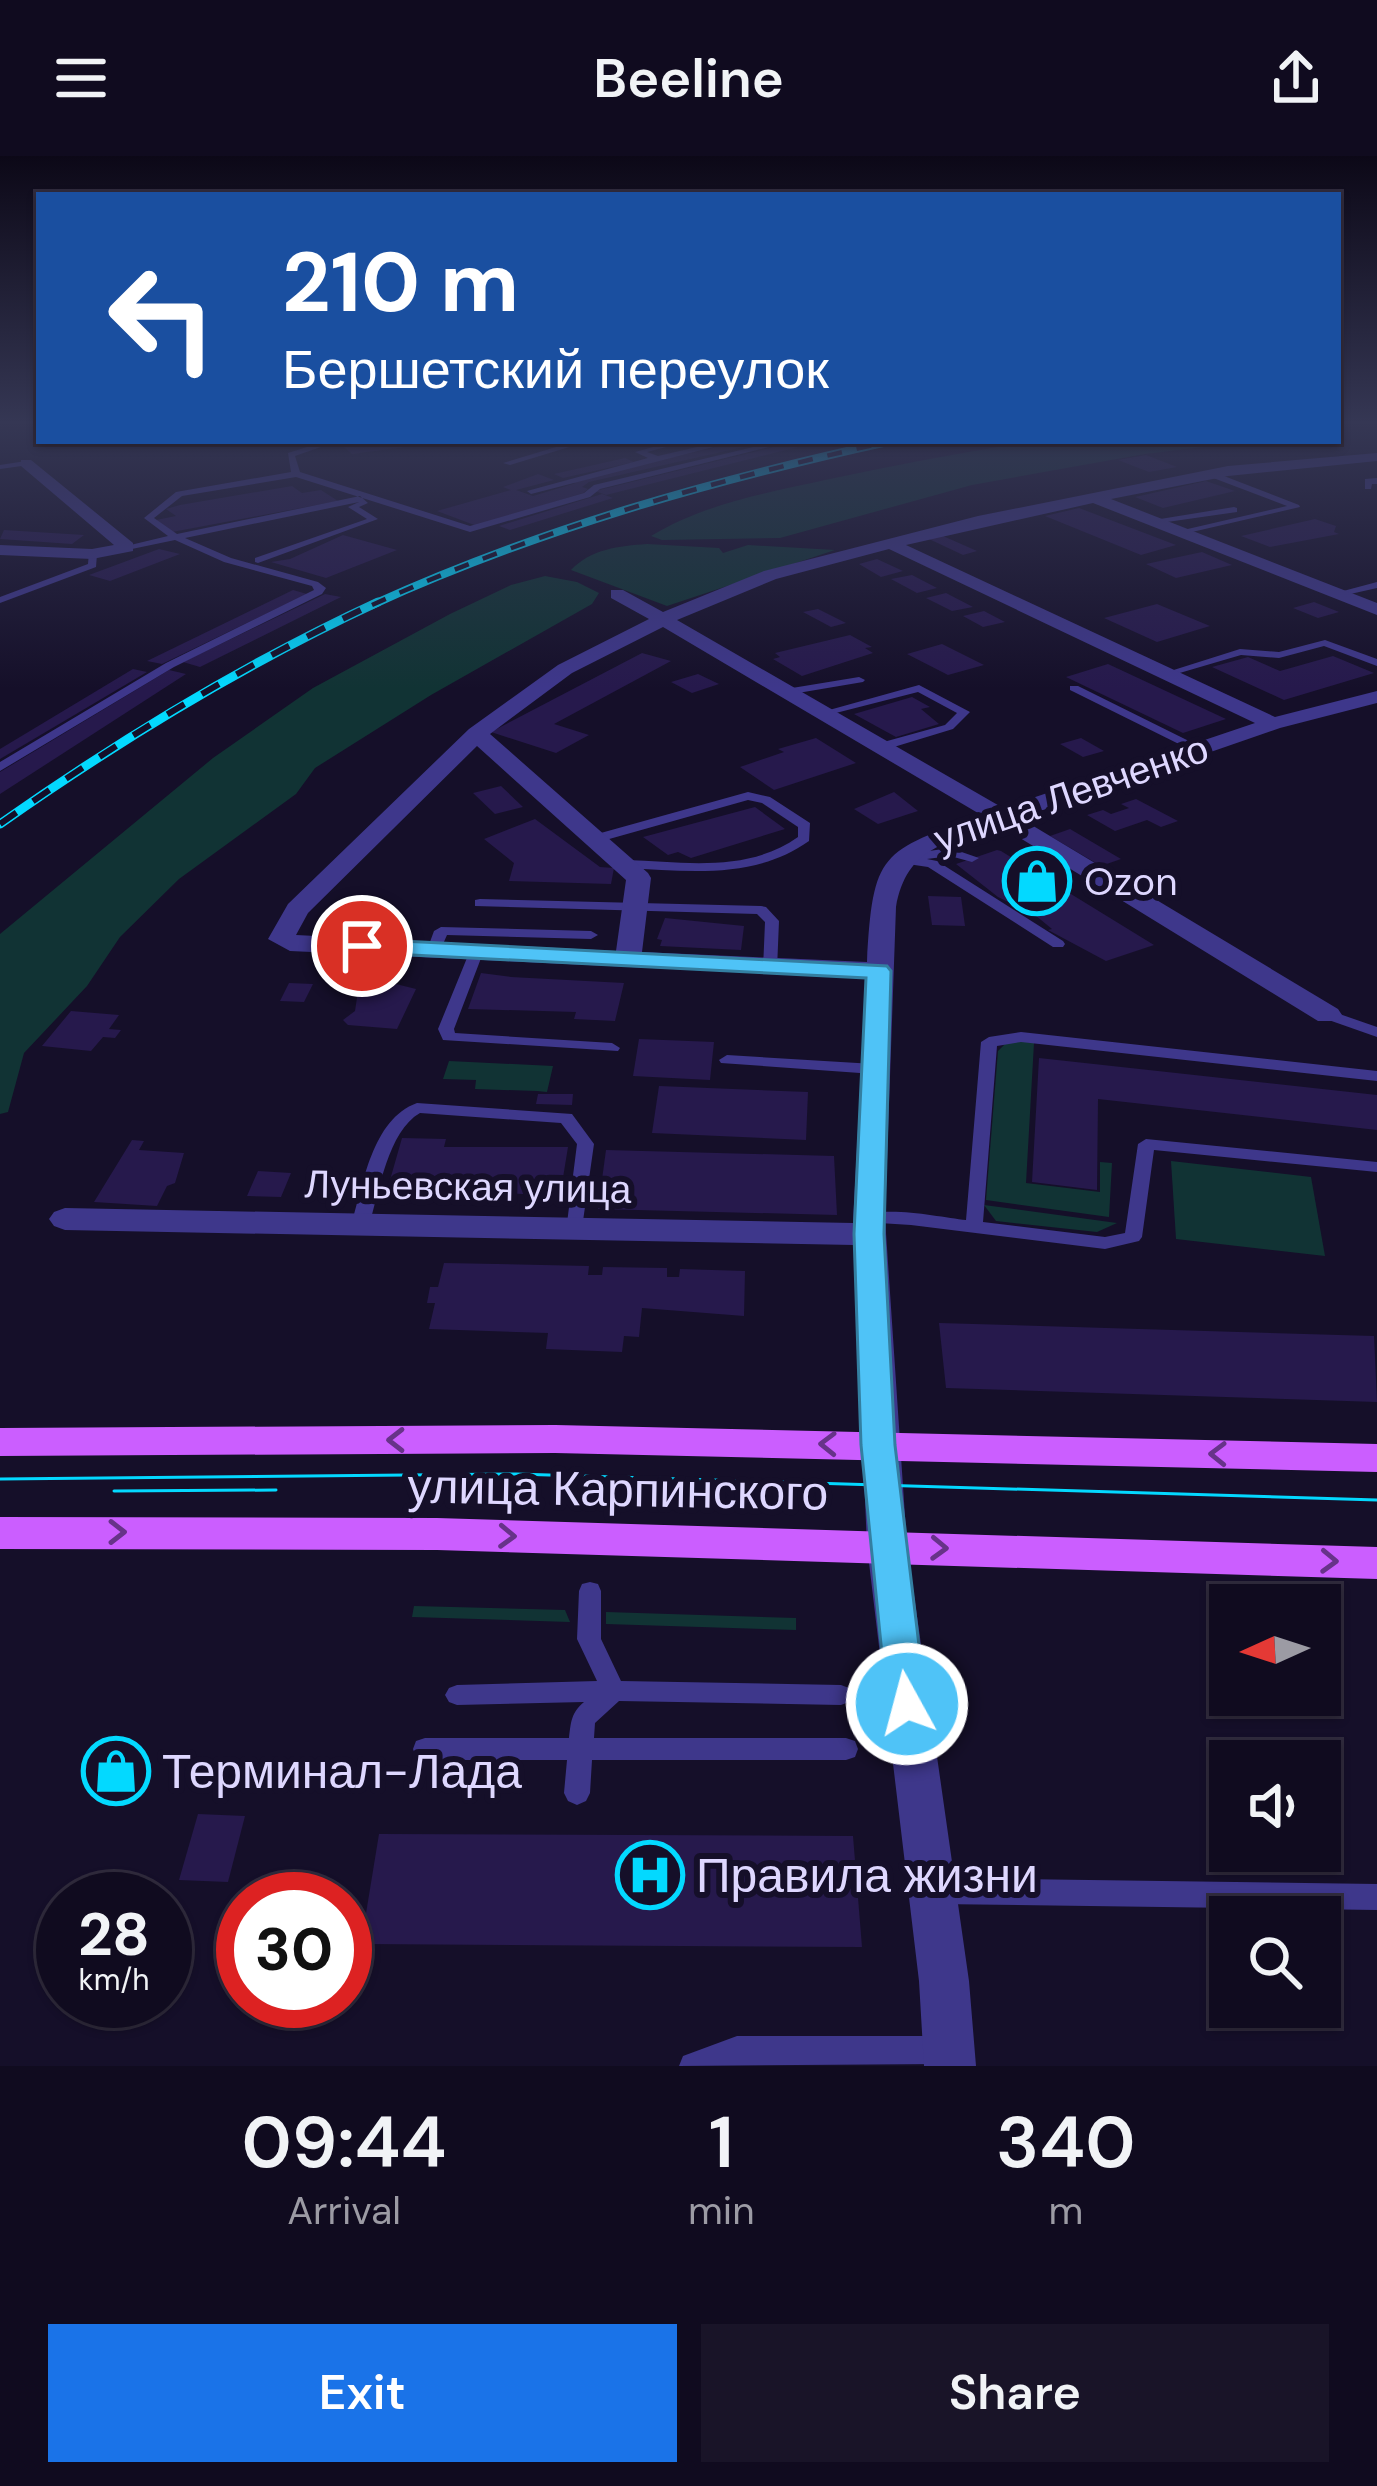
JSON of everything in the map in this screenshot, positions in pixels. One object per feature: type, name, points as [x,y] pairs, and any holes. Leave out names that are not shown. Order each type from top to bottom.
[{"type":"main road","name":"улица Карпинского","points":[[0,1442],[556,1439],[1377,1458]]},
{"type":"main road","name":"улица Карпинского","points":[[0,1533],[437,1534],[1377,1563]]},
{"type":"street","points":[[83,510],[127,547]]},
{"type":"street","points":[[878,971],[770,969],[281,939],[297,909],[477,734],[565,669],[664,619],[770,575],[978,521],[1041,510]]},
{"type":"street","points":[[1125,510],[1377,610]]},
{"type":"street","points":[[891,544],[1273,724]]},
{"type":"street","points":[[0,550],[92,554],[127,547]]},
{"type":"street","points":[[617,594],[828,712],[1328,1015]]},
{"type":"street","name":"улица Левченко","points":[[950,2058],[878,1445],[869,1226],[878,971],[889,876],[920,845],[1273,724],[1377,697]]},
{"type":"street","points":[[477,734],[639,878],[628,961]]},
{"type":"street","name":"Луньевская улица","points":[[65,1219],[575,1231],[869,1226]]},
{"type":"lane","points":[[0,766],[135,684],[321,588],[214,558],[173,538],[148,518],[158,510]]},
{"type":"lane","points":[[127,547],[319,510]]},
{"type":"lane","points":[[258,560],[374,519],[364,510]]},
{"type":"lane","points":[[415,510],[460,527],[483,527],[538,510]]},
{"type":"lane","points":[[1153,521],[1233,510]]},
{"type":"lane","points":[[1182,533],[1282,510]]},
{"type":"lane","points":[[0,600],[93,565],[92,554]]},
{"type":"lane","points":[[1336,594],[1377,585]]},
{"type":"lane","points":[[1166,674],[1240,652],[1279,655],[1324,643],[1377,662]]},
{"type":"lane","points":[[791,692],[859,680]]},
{"type":"lane","points":[[828,712],[920,688],[964,712],[949,727],[884,746]]},
{"type":"lane","points":[[1074,688],[1199,749]]},
{"type":"lane","points":[[595,839],[748,796],[766,800],[805,826],[804,838],[794,848],[736,866],[626,864]]},
{"type":"lane","points":[[901,859],[950,852],[972,858]]},
{"type":"lane","points":[[901,859],[932,864],[1058,944]]},
{"type":"lane","points":[[480,902],[761,910],[772,921],[770,969]]},
{"type":"lane","points":[[434,950],[441,931],[591,935]]},
{"type":"lane","points":[[476,953],[446,1029],[449,1037],[612,1048]]},
{"type":"lane","points":[[1328,1015],[1377,1032]]},
{"type":"lane","points":[[974,1226],[989,1042],[1021,1037],[1377,1076]]},
{"type":"lane","points":[[727,1060],[874,1069]]},
{"type":"lane","points":[[360,1226],[390,1134],[403,1114],[417,1108],[566,1118],[586,1144],[575,1231]]},
{"type":"lane","points":[[869,1226],[974,1226],[1105,1243],[1133,1237],[1146,1144],[1377,1168]]},
{"type":"lane","points":[[590,1591],[589,1639],[614,1691]]},
{"type":"lane","points":[[577,1793],[583,1718],[614,1691]]},
{"type":"lane","points":[[457,1695],[614,1691],[841,1695]]},
{"type":"lane","points":[[425,1749],[846,1749]]},
{"type":"lane","points":[[929,1891],[1377,1897]]},
{"type":"lane","points":[[694,2066],[737,2050],[950,2058]]},
{"type":"green space","points":[[708,510],[881,510],[780,538],[662,540],[651,536]]},
{"type":"green space","points":[[647,544],[719,548],[723,553],[748,545],[835,550],[667,606],[571,570],[596,553]]},
{"type":"green space","points":[[545,576],[577,582],[599,593],[592,604],[431,695],[315,768],[296,794],[179,879],[120,937],[87,986],[24,1053],[8,1112],[0,1114],[0,934],[213,758],[313,688],[450,614],[511,585]]},
{"type":"green space","points":[[1020,1041],[1034,1043],[1026,1183],[1100,1192],[1100,1162],[1112,1163],[1109,1217],[986,1200],[998,1051]]},
{"type":"green space","points":[[449,1061],[553,1066],[547,1092],[475,1089],[476,1080],[443,1079]]},
{"type":"green space","points":[[1171,1161],[1311,1177],[1325,1256],[1176,1239]]},
{"type":"green space","points":[[984,1205],[1117,1223],[1097,1232],[996,1221]]},
{"type":"green space","points":[[414,1606],[565,1610],[570,1622],[412,1617]]},
{"type":"green space","points":[[606,1612],[796,1618],[796,1630],[606,1624]]},
{"type":"building","points":[[168,510],[289,510],[172,532],[156,520],[176,516]]},
{"type":"building","points":[[440,510],[528,510],[477,526]]},
{"type":"building","points":[[550,510],[574,510],[510,530],[499,526]]},
{"type":"building","points":[[1085,510],[1176,545],[1141,555],[1045,516]]},
{"type":"building","points":[[1315,519],[1336,526],[1334,532],[1339,534],[1270,547],[1241,536]]},
{"type":"building","points":[[4,530],[84,535],[72,544],[0,539]]},
{"type":"building","points":[[343,535],[397,550],[326,578],[271,562],[290,559]]},
{"type":"building","points":[[943,536],[977,551],[963,555],[929,539]]},
{"type":"building","points":[[159,549],[180,554],[110,581],[89,575]]},
{"type":"building","points":[[1202,552],[1232,565],[1176,578],[1146,564]]},
{"type":"building","points":[[877,559],[903,571],[881,577],[859,564]]},
{"type":"building","points":[[912,575],[937,588],[917,593],[891,579]]},
{"type":"building","points":[[293,590],[307,594],[162,664],[147,661]]},
{"type":"building","points":[[946,593],[973,607],[952,611],[926,598]]},
{"type":"building","points":[[325,594],[341,597],[200,667],[183,662]]},
{"type":"building","points":[[1314,602],[1339,612],[1318,618],[1293,608]]},
{"type":"building","points":[[1157,604],[1210,626],[1157,642],[1104,618]]},
{"type":"building","points":[[818,609],[846,623],[831,627],[803,612]]},
{"type":"building","points":[[984,611],[1005,622],[983,627],[963,616]]},
{"type":"building","points":[[850,635],[872,647],[865,648],[873,653],[802,676],[773,659],[780,657],[775,653]]},
{"type":"building","points":[[942,644],[984,665],[948,675],[907,654]]},
{"type":"building","points":[[642,653],[671,661],[554,724],[589,735],[556,753],[491,732]]},
{"type":"building","points":[[1333,656],[1374,673],[1284,700],[1212,667],[1248,657],[1280,671]]},
{"type":"building","points":[[1108,664],[1226,719],[1183,733],[1066,677]]},
{"type":"building","points":[[133,669],[147,672],[0,759],[0,749]]},
{"type":"building","points":[[169,670],[186,674],[0,794],[0,772]]},
{"type":"building","points":[[698,674],[719,684],[692,693],[671,682]]},
{"type":"building","points":[[912,697],[930,707],[921,709],[939,724],[896,737],[854,714]]},
{"type":"building","points":[[816,738],[856,763],[774,790],[740,767],[784,752],[778,749]]},
{"type":"building","points":[[1081,738],[1104,751],[1083,757],[1060,744]]},
{"type":"building","points":[[501,786],[523,807],[495,814],[473,793]]},
{"type":"building","points":[[894,792],[918,811],[878,824],[854,809]]},
{"type":"building","points":[[1136,799],[1178,821],[1161,827],[1147,820],[1115,831],[1087,815],[1103,810],[1111,814],[1129,808],[1121,804]]},
{"type":"building","points":[[755,807],[785,829],[691,858],[678,852],[668,855],[643,837]]},
{"type":"building","points":[[535,819],[600,867],[614,868],[611,884],[509,881],[514,863],[484,839]]},
{"type":"building","points":[[1070,829],[1121,859],[1101,866],[1050,836]]},
{"type":"building","points":[[997,850],[1154,945],[1106,961],[1048,930],[1052,929],[1035,915],[998,897],[956,864]]},
{"type":"building","points":[[928,896],[961,897],[965,926],[932,925]]},
{"type":"building","points":[[338,916],[359,917],[353,932],[331,932]]},
{"type":"building","points":[[665,918],[744,926],[741,950],[660,946],[662,940],[657,939]]},
{"type":"building","points":[[481,973],[624,983],[615,1021],[574,1019],[576,1012],[468,1009]]},
{"type":"building","points":[[289,983],[313,984],[304,1002],[280,1001]]},
{"type":"building","points":[[396,984],[416,989],[397,1029],[348,1025],[343,1020],[355,1011],[358,991]]},
{"type":"building","points":[[71,1011],[119,1015],[109,1029],[121,1030],[115,1038],[103,1037],[91,1051],[42,1046]]},
{"type":"building","points":[[639,1039],[714,1042],[710,1080],[633,1076]]},
{"type":"building","points":[[1039,1058],[1377,1095],[1377,1130],[1098,1099],[1097,1190],[1032,1182]]},
{"type":"building","points":[[659,1086],[808,1092],[806,1140],[652,1133]]},
{"type":"building","points":[[538,1094],[573,1094],[572,1105],[536,1104]]},
{"type":"building","points":[[402,1138],[446,1139],[444,1147],[568,1147],[560,1196],[388,1187]]},
{"type":"building","points":[[132,1140],[144,1141],[139,1150],[184,1153],[175,1183],[167,1186],[157,1206],[94,1202]]},
{"type":"building","points":[[606,1150],[834,1156],[837,1215],[598,1209]]},
{"type":"building","points":[[258,1171],[291,1173],[281,1197],[247,1196]]},
{"type":"building","points":[[444,1263],[589,1266],[588,1275],[602,1275],[603,1267],[667,1268],[667,1277],[679,1277],[680,1269],[745,1271],[744,1316],[642,1308],[639,1337],[624,1336],[622,1352],[546,1349],[548,1333],[429,1329],[435,1303],[427,1303],[430,1287],[438,1287]]},
{"type":"building","points":[[939,1323],[1374,1336],[1377,1402],[946,1388]]},
{"type":"building","points":[[198,1814],[245,1816],[231,1872],[216,1872],[216,1882],[192,1881],[192,1872],[181,1872]]},
{"type":"building","points":[[379,1834],[853,1836],[862,1947],[372,1944],[372,1877]]},
{"type":"tram line","points":[[0,1479],[516,1474],[1377,1500]]},
{"type":"tram line","points":[[114,1491],[276,1490]]},
{"type":"railway","points":[[372,605],[499,553],[624,510]]},
{"type":"railway","points":[[0,824],[184,704],[378,602]]},
{"type":"place","name":"Ozon","points":[[1037,881]]},
{"type":"place","name":"Терминал-Лада","points":[[116,1771]]},
{"type":"place","name":"Правила жизни","points":[[650,1875]]},
{"type":"route","points":[[362,946],[878,971],[869,1234],[878,1445],[907,1704]]}]
